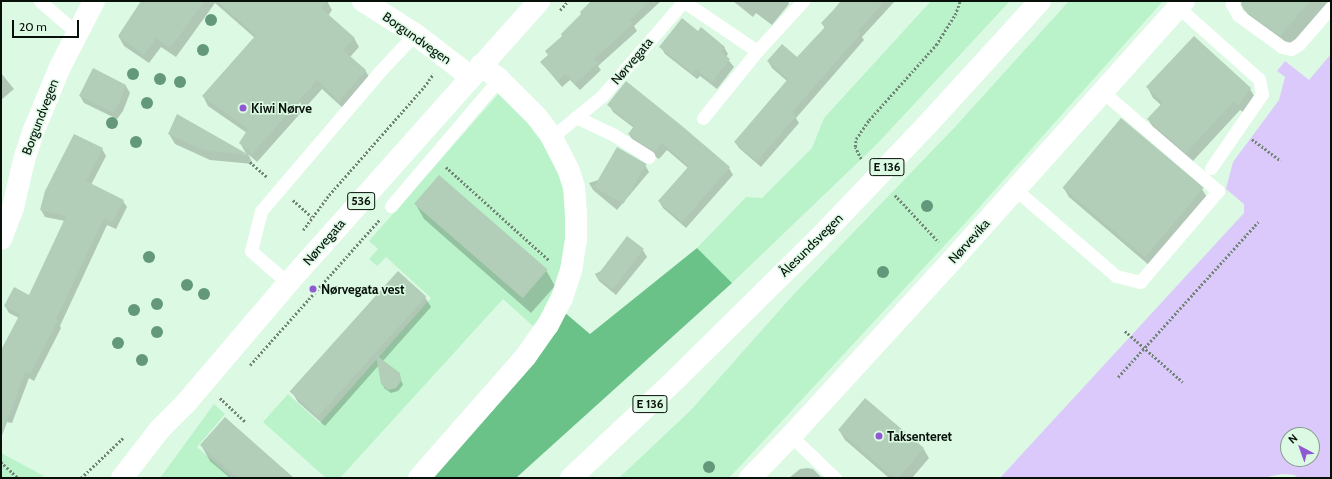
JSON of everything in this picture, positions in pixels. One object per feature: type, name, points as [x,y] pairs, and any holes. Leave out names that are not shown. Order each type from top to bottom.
[{"type":"main road","name":"Borgundvegen","points":[[1,240],[12,208],[24,160],[34,130],[60,66],[94,1]]},
{"type":"main road","name":"Borgundvegen","points":[[363,1],[476,71]]},
{"type":"main road","name":"Nørvegata","points":[[122,478],[160,429],[186,403],[288,284],[539,1]]},
{"type":"main road","name":"Ålesundsvegen","points":[[571,478],[678,378],[818,238],[926,126],[1040,1]]},
{"type":"main road","name":"Nørvevika","points":[[751,478],[1016,190],[1181,4]]},
{"type":"main road","points":[[419,478],[526,356],[548,325],[562,298],[572,271],[576,240],[576,215],[574,187],[568,169],[552,137],[537,117],[499,79],[476,71]]},
{"type":"main road","name":"Nørvegata","points":[[137,478],[168,435],[186,403]]},
{"type":"lane","points":[[40,1],[77,33]]},
{"type":"lane","name":"Nørvegata","points":[[552,137],[602,96],[684,1],[757,51]]},
{"type":"lane","points":[[703,118],[757,51],[802,1]]},
{"type":"lane","points":[[1234,1],[1232,4],[1238,15],[1282,47],[1291,49],[1299,44],[1331,7]]},
{"type":"lane","points":[[1181,4],[1259,79],[1262,94],[1210,168]]},
{"type":"lane","points":[[288,284],[251,251],[262,211],[380,71],[415,34]]},
{"type":"lane","points":[[391,206],[499,79]]},
{"type":"lane","points":[[1016,190],[1116,276],[1140,282],[1218,191],[1103,92]]},
{"type":"lane","points":[[576,117],[614,135],[649,157]]},
{"type":"lane","points":[[791,436],[835,478]]},
{"type":"path","points":[[861,158],[855,147],[856,139],[869,120],[936,45],[955,15],[960,1]]},
{"type":"path","points":[[1250,138],[1281,161]]},
{"type":"path","points":[[434,156],[552,263]]},
{"type":"path","points":[[895,195],[954,258]]},
{"type":"path","points":[[246,369],[277,336],[391,206]]},
{"type":"path","points":[[1118,377],[1258,222]]},
{"type":"path","points":[[1125,331],[1183,382]]},
{"type":"path","points":[[217,395],[246,422]]},
{"type":"path","points":[[1,462],[18,478]]},
{"type":"green space","points":[[931,1],[1010,1],[876,145],[732,283],[697,248],[746,197],[762,198],[812,148],[824,118]]},
{"type":"green space","points":[[1069,1],[1163,1],[968,220],[729,478],[619,478],[691,410],[794,294],[955,127]]},
{"type":"green space","points":[[501,91],[546,141],[568,195],[568,240],[552,301],[534,327],[503,299],[340,478],[326,478],[263,422],[288,394],[320,423],[431,298],[386,257],[377,266],[369,259],[378,249],[369,241]]},
{"type":"green space","points":[[697,248],[732,283],[516,478],[429,478],[564,312],[590,334]]},
{"type":"green space","points":[[214,404],[225,414],[197,447],[232,478],[160,478]]},
{"type":"green space","points":[[1,453],[44,476],[35,478],[1,478]]},
{"type":"shaded area","points":[[1331,54],[1331,478],[1299,478],[1294,475],[1282,474],[1263,478],[1000,478],[1244,213],[1244,204],[1226,189],[1233,162],[1279,100],[1285,77],[1277,71],[1285,61],[1309,80]]},
{"type":"building","points":[[141,1],[205,1],[170,48],[156,38],[144,55],[118,36]]},
{"type":"building","points":[[217,1],[327,1],[321,8],[355,38],[343,50],[366,70],[339,101],[317,80],[252,154],[239,143],[248,129],[202,96],[256,35]]},
{"type":"building","points":[[591,1],[650,1],[630,20],[633,24],[594,59],[598,63],[575,84],[565,74],[558,81],[540,62],[548,55],[545,51],[562,36],[561,34],[581,14],[580,12]]},
{"type":"building","points":[[842,1],[885,1],[858,31],[861,33],[792,112],[796,116],[757,161],[734,142],[788,79],[767,61],[782,44],[797,57],[825,27],[821,23]]},
{"type":"building","points":[[1242,1],[1310,1],[1280,36],[1244,10],[1241,4]]},
{"type":"building","points":[[682,18],[698,31],[701,27],[725,47],[721,52],[730,59],[712,82],[696,69],[693,73],[659,47]]},
{"type":"building","points":[[1194,36],[1251,88],[1239,105],[1234,101],[1186,153],[1147,119],[1163,102],[1146,87]]},
{"type":"building","points":[[93,68],[126,85],[119,103],[113,112],[79,96]]},
{"type":"building","points":[[626,81],[730,167],[682,222],[658,201],[689,166],[662,143],[655,152],[628,134],[634,126],[607,105]]},
{"type":"building","points":[[177,114],[249,155],[204,150],[168,134]]},
{"type":"building","points":[[1121,118],[1204,187],[1145,257],[1063,188]]},
{"type":"building","points":[[74,134],[103,148],[86,181],[124,200],[112,223],[104,218],[56,319],[58,320],[30,374],[25,372],[3,432],[1,432],[1,350],[20,314],[4,306],[14,287],[29,295],[66,216],[40,210],[45,191]]},
{"type":"building","points":[[617,147],[646,164],[623,204],[594,187]]},
{"type":"building","points":[[439,175],[548,269],[523,298],[414,204]]},
{"type":"building","points":[[627,236],[644,249],[613,289],[596,277]]},
{"type":"building","points":[[398,271],[426,296],[318,417],[290,391]]},
{"type":"building","points":[[376,355],[400,373],[401,381],[396,388],[388,390],[381,384]]},
{"type":"building","points":[[865,398],[924,448],[898,478],[894,478],[838,430]]},
{"type":"building","points":[[225,417],[294,478],[237,478],[200,445]]},
{"type":"place","name":"Kiwi Nørve","points":[[243,108]]},
{"type":"place","name":"Nørvegata vest","points":[[313,289]]},
{"type":"place","name":"Taksenteret","points":[[879,436]]}]
